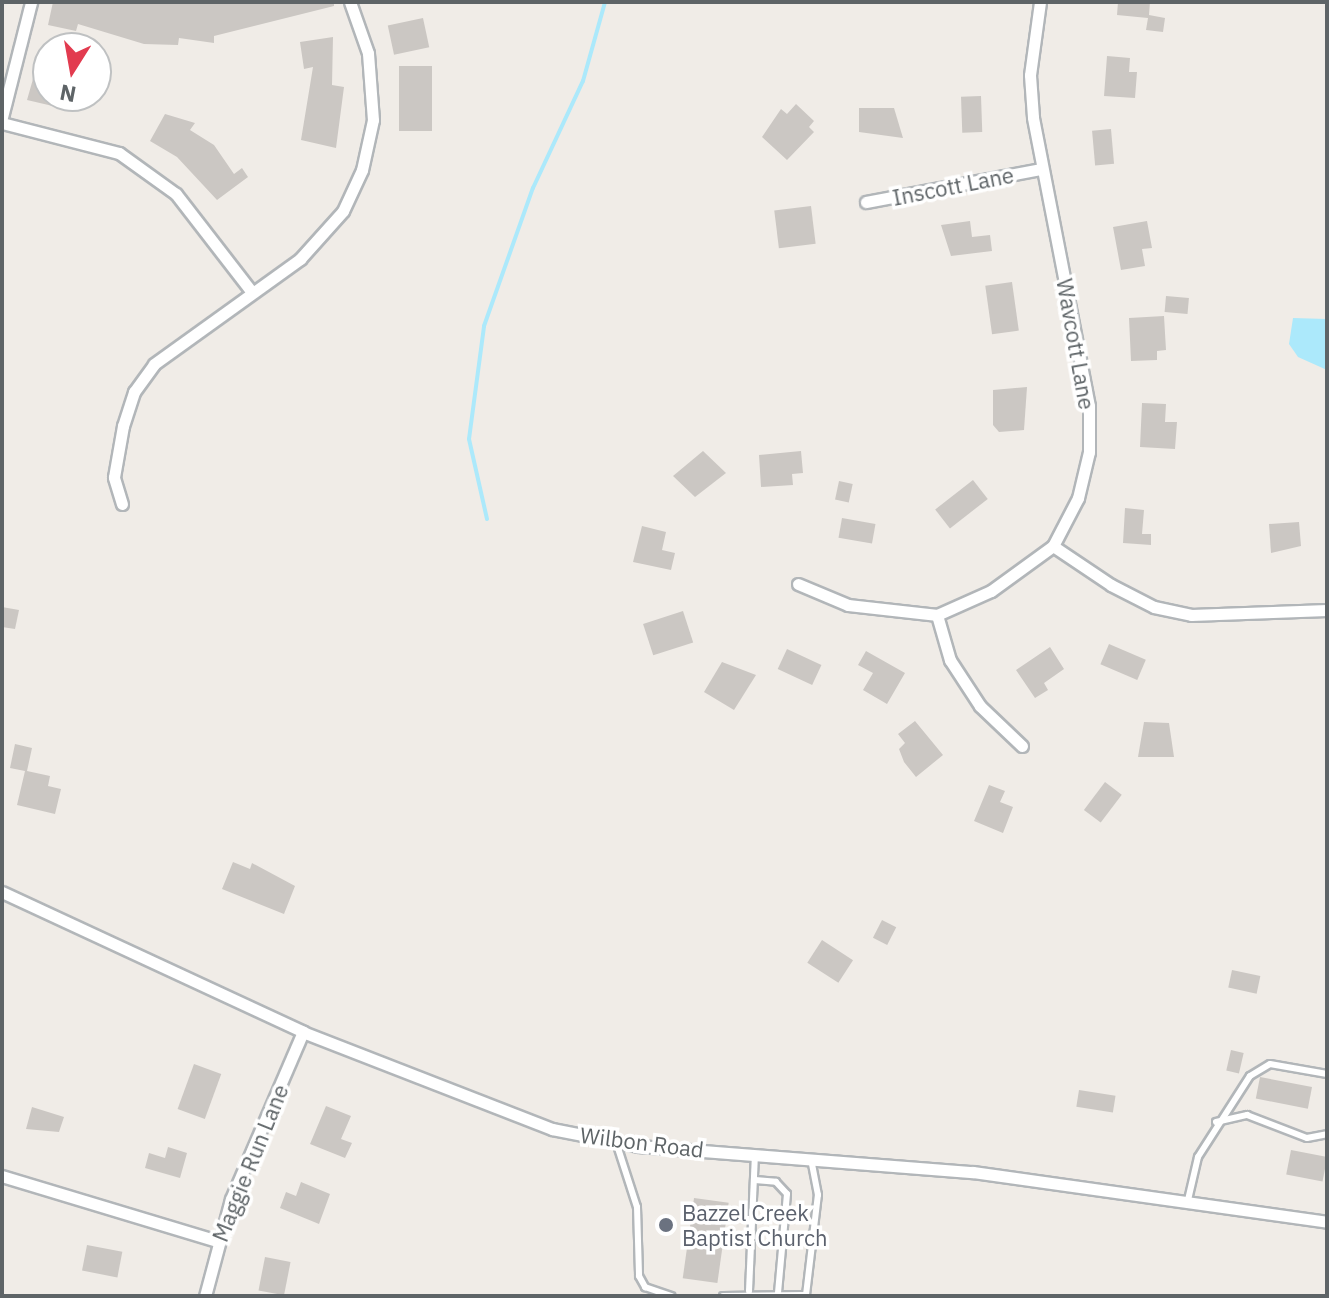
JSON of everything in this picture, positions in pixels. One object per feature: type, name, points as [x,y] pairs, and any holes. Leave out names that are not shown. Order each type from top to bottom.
[{"type":"street","points":[[31,2],[2,120],[119,153],[176,194],[251,291]]},
{"type":"street","points":[[122,504],[114,477],[134,392],[154,364],[251,291],[300,259],[343,211],[362,170],[373,80],[350,2]]},
{"type":"street","name":"Wavcott Lane","points":[[937,615],[991,591],[1053,546],[1078,498],[1089,452],[1089,406],[1040,169],[1030,75],[1040,2]]},
{"type":"street","name":"Inscott Lane","points":[[866,202],[1040,169]]},
{"type":"street","points":[[1053,546],[1111,585],[1191,615],[1327,610]]},
{"type":"street","points":[[798,584],[848,605],[937,615],[950,660],[980,706],[1022,746]]},
{"type":"street","name":"Wilbon Road","points":[[2,892],[303,1032],[516,1118],[616,1142],[811,1156],[1188,1200],[1327,1222]]},
{"type":"street","name":"Maggie Run Lane","points":[[205,1296],[217,1241],[303,1032]]},
{"type":"street","points":[[2,1176],[217,1241]]},
{"type":"lane","points":[[1188,1200],[1198,1157],[1216,1122],[1250,1076],[1270,1064],[1327,1074]]},
{"type":"lane","points":[[1216,1122],[1247,1115],[1307,1138],[1327,1134]]},
{"type":"lane","points":[[616,1142],[637,1207],[639,1276],[645,1287],[671,1296]]},
{"type":"lane","points":[[749,1291],[754,1152]]},
{"type":"lane","points":[[723,1296],[749,1291],[806,1295],[818,1195],[811,1156]]},
{"type":"lane","points":[[755,1180],[776,1182],[787,1194],[778,1293]]},
{"type":"water","points":[[1293,318],[1327,319],[1327,370],[1298,357],[1289,344]]},
{"type":"building","points":[[53,2],[334,2],[334,6],[214,36],[214,43],[179,38],[178,45],[144,44],[78,24],[76,31],[48,25]]},
{"type":"building","points":[[1118,2],[1150,2],[1149,15],[1165,18],[1163,32],[1146,30],[1148,18],[1117,15]]},
{"type":"building","points":[[423,18],[429,47],[394,55],[388,25]]},
{"type":"building","points":[[333,37],[332,85],[344,87],[336,148],[301,140],[313,67],[304,69],[300,42]]},
{"type":"building","points":[[1107,56],[1130,58],[1129,72],[1137,72],[1135,98],[1104,96]]},
{"type":"building","points":[[399,66],[432,66],[432,131],[399,131]]},
{"type":"building","points":[[32,82],[32,101],[27,100]]},
{"type":"building","points":[[981,96],[982,132],[962,133],[961,97]]},
{"type":"building","points":[[796,104],[814,121],[809,127],[814,132],[787,160],[762,137],[781,109],[787,114]]},
{"type":"building","points":[[859,108],[894,108],[903,138],[859,132]]},
{"type":"building","points":[[165,114],[195,123],[190,130],[214,145],[234,174],[242,168],[248,177],[217,200],[177,157],[150,141]]},
{"type":"building","points":[[1111,129],[1114,164],[1095,166],[1092,131]]},
{"type":"building","points":[[811,206],[816,244],[779,248],[774,211]]},
{"type":"building","points":[[970,221],[972,237],[990,235],[992,251],[951,256],[941,225]]},
{"type":"building","points":[[1147,221],[1152,248],[1142,249],[1145,266],[1121,270],[1113,227]]},
{"type":"building","points":[[1012,282],[1019,331],[992,334],[985,286]]},
{"type":"building","points":[[1166,296],[1189,298],[1188,314],[1165,312]]},
{"type":"building","points":[[1164,316],[1166,350],[1157,351],[1157,360],[1131,361],[1129,318]]},
{"type":"building","points":[[1027,387],[1024,430],[999,432],[993,425],[993,390]]},
{"type":"building","points":[[1142,403],[1166,404],[1165,422],[1177,422],[1175,449],[1140,447]]},
{"type":"building","points":[[703,451],[726,473],[695,497],[673,476]]},
{"type":"building","points":[[801,451],[803,473],[792,474],[793,485],[761,487],[759,455]]},
{"type":"building","points":[[973,480],[988,499],[950,528],[935,510]]},
{"type":"building","points":[[839,481],[853,484],[849,502],[835,500]]},
{"type":"building","points":[[1125,508],[1144,510],[1142,534],[1151,534],[1151,545],[1123,543]]},
{"type":"building","points":[[842,518],[875,524],[872,544],[839,538]]},
{"type":"building","points":[[1299,522],[1301,546],[1271,553],[1269,524]]},
{"type":"building","points":[[642,526],[666,532],[662,550],[675,553],[671,570],[633,562]]},
{"type":"building","points":[[2,607],[19,610],[15,629],[2,627]]},
{"type":"building","points":[[683,611],[693,642],[653,655],[643,624]]},
{"type":"building","points":[[1109,644],[1146,660],[1137,680],[1100,664]]},
{"type":"building","points":[[1050,647],[1064,669],[1044,683],[1048,690],[1035,698],[1016,670]]},
{"type":"building","points":[[787,649],[821,665],[812,685],[778,669]]},
{"type":"building","points":[[866,651],[905,673],[887,704],[863,690],[873,673],[858,665]]},
{"type":"building","points":[[722,662],[756,675],[734,710],[704,692]]},
{"type":"building","points":[[915,721],[943,755],[916,777],[904,762],[899,749],[905,743],[898,734]]},
{"type":"building","points":[[1144,722],[1169,723],[1174,757],[1138,757]]},
{"type":"building","points":[[15,744],[32,748],[27,771],[50,776],[48,786],[61,789],[55,814],[17,805],[25,771],[10,768]]},
{"type":"building","points":[[1105,782],[1122,795],[1101,823],[1084,810]]},
{"type":"building","points":[[989,785],[1005,791],[1000,802],[1013,807],[1003,833],[974,821]]},
{"type":"building","points":[[233,862],[250,869],[252,863],[295,886],[284,914],[222,889]]},
{"type":"building","points":[[882,920],[896,927],[887,945],[873,938]]},
{"type":"building","points":[[822,940],[853,960],[838,983],[807,963]]},
{"type":"building","points":[[1232,970],[1260,976],[1257,994],[1228,988]]},
{"type":"building","points":[[1231,1050],[1244,1053],[1239,1073],[1226,1070]]},
{"type":"building","points":[[194,1064],[221,1074],[205,1119],[178,1109]]},
{"type":"building","points":[[1260,1077],[1312,1087],[1308,1109],[1256,1099]]},
{"type":"building","points":[[1079,1090],[1116,1096],[1113,1113],[1076,1107]]},
{"type":"building","points":[[326,1106],[351,1116],[341,1139],[352,1143],[345,1158],[310,1144]]},
{"type":"building","points":[[32,1107],[64,1117],[59,1132],[26,1129]]},
{"type":"building","points":[[168,1147],[187,1153],[180,1178],[145,1168],[149,1153],[165,1158]]},
{"type":"building","points":[[1291,1150],[1327,1157],[1323,1182],[1286,1175]]},
{"type":"building","points":[[301,1182],[330,1194],[319,1224],[280,1208],[286,1192],[296,1196]]},
{"type":"building","points":[[694,1198],[729,1203],[717,1283],[683,1278]]},
{"type":"building","points":[[87,1245],[122,1252],[117,1277],[82,1271]]},
{"type":"building","points":[[265,1257],[291,1262],[284,1295],[259,1290]]},
{"type":"waterway","points":[[487,519],[469,439],[484,326],[533,188],[583,81],[605,2]]},
{"type":"place","name":"Bazzel Creek Baptist Church","points":[[666,1225]]}]
